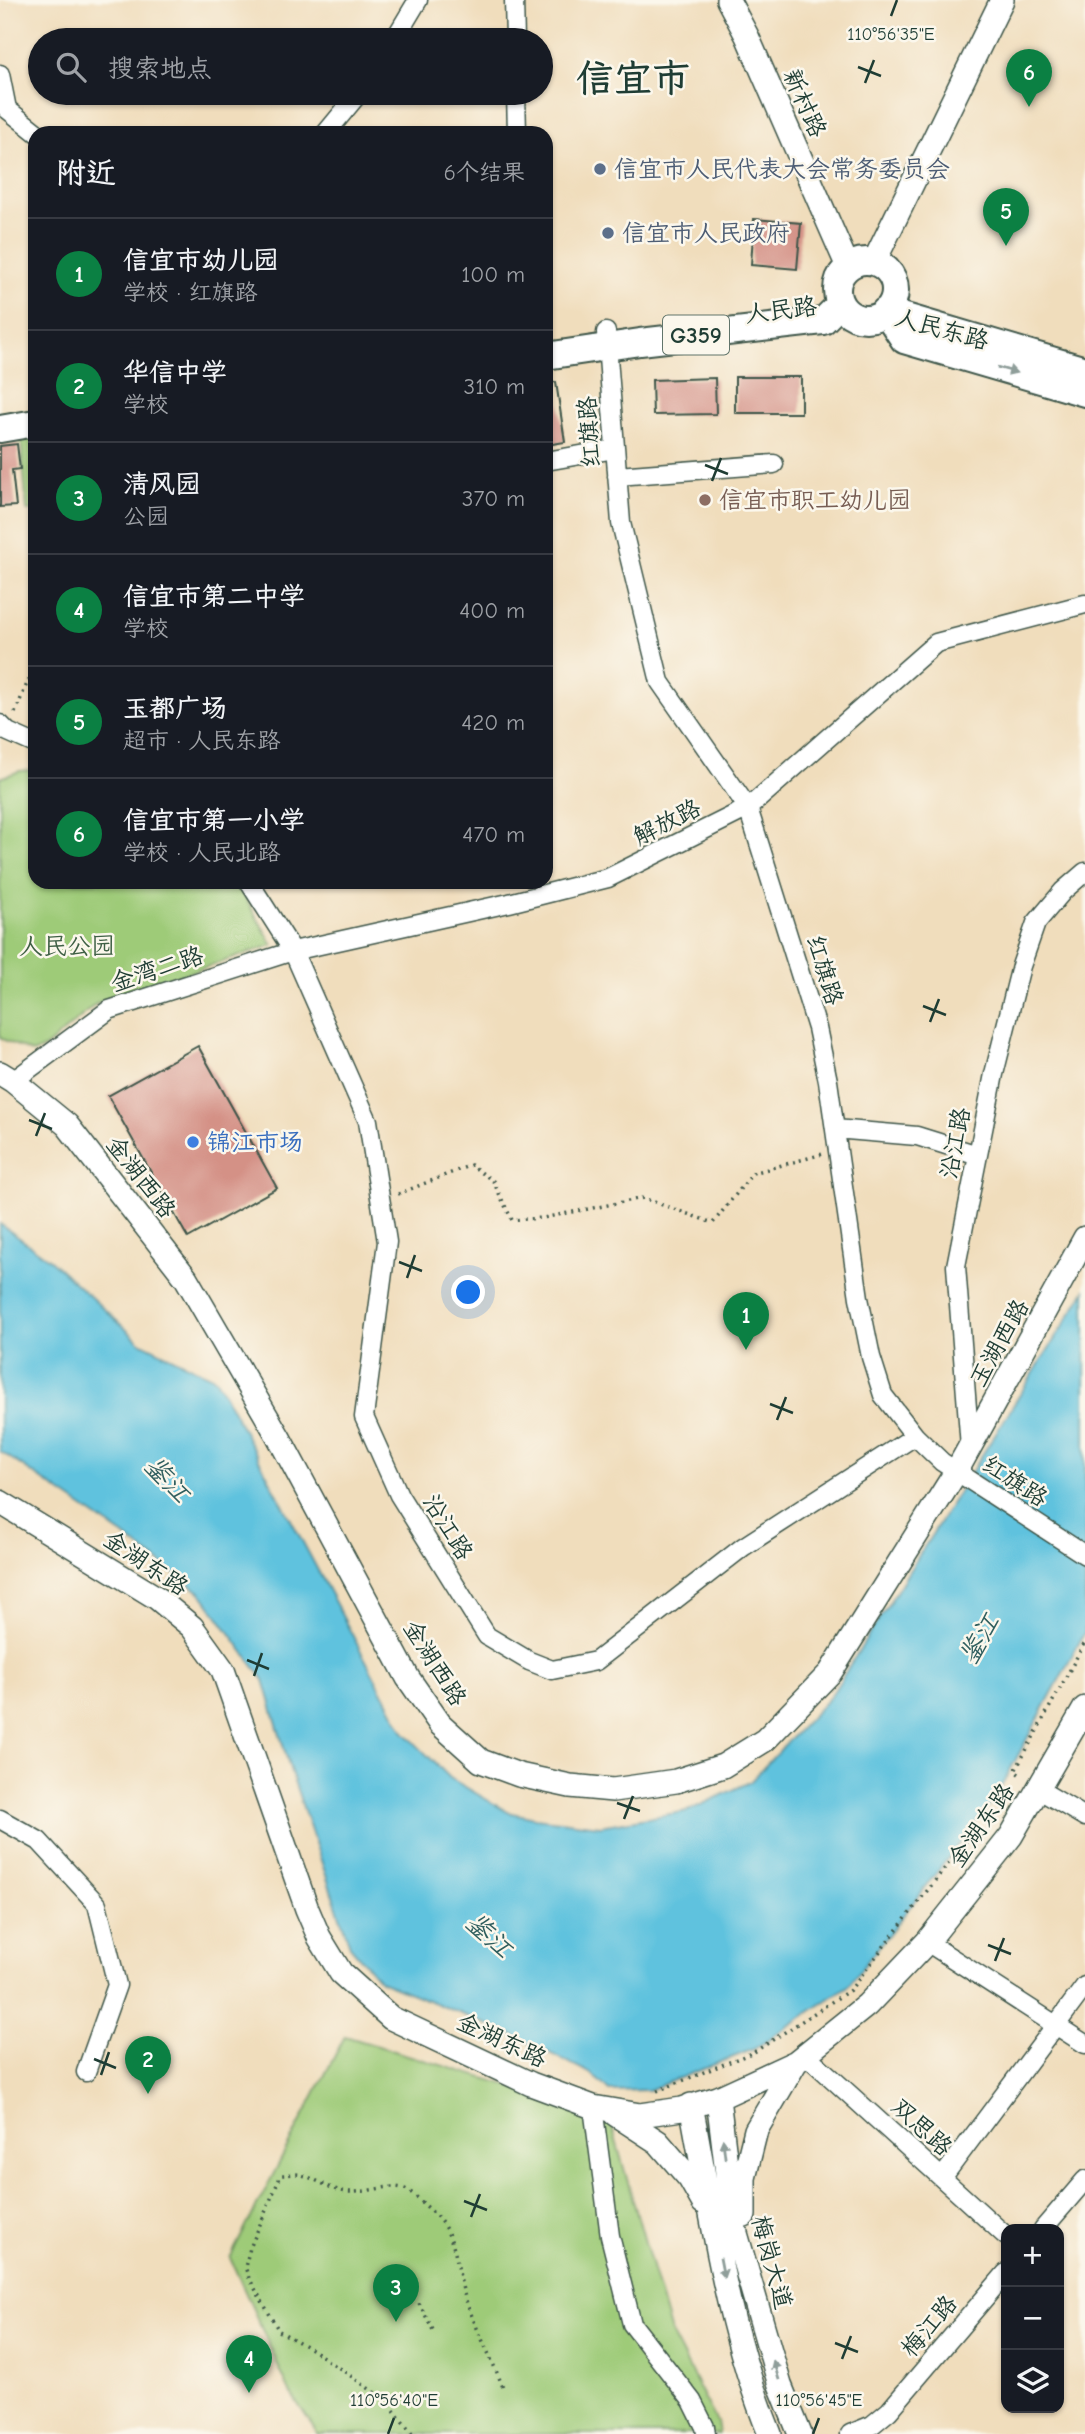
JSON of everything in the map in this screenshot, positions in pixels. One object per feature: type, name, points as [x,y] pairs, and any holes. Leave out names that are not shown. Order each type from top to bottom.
[{"type":"highway","points":[[865,261],[874,262],[889,272],[893,281],[893,299],[885,311],[875,317],[857,318],[849,314],[840,303],[836,290],[838,282],[848,267],[865,261]]},
{"type":"highway","name":"人民路","points":[[553,354],[607,339],[840,303]]},
{"type":"highway","name":"人民东路","points":[[885,311],[1085,370]]},
{"type":"highway","name":"人民东路","points":[[885,311],[904,340],[1085,393]]},
{"type":"highway","name":"人民路","points":[[553,341],[607,339]]},
{"type":"highway","points":[[0,413],[28,409]]},
{"type":"highway","points":[[0,429],[28,424]]},
{"type":"main road","name":"新村路","points":[[728,0],[747,36],[848,267]]},
{"type":"main road","points":[[874,262],[878,232],[990,0]]},
{"type":"main road","points":[[874,262],[1002,0]]},
{"type":"main road","name":"金湖西路","points":[[6,1077],[67,1125],[186,1278],[278,1436],[408,1678],[440,1724],[481,1761],[519,1775],[570,1786],[613,1790],[676,1781],[723,1766],[765,1740],[830,1673],[956,1472]]},
{"type":"main road","name":"玉湖西路","points":[[956,1472],[1085,1238]]},
{"type":"main road","name":"金湖东路","points":[[3,1510],[157,1598],[192,1627],[223,1670],[307,1909],[319,1937],[341,1973],[391,2018],[531,2084],[601,2109],[640,2115],[682,2109],[718,2098],[801,2058],[867,2005],[927,1942],[1011,1836],[1085,1708]]},
{"type":"main road","points":[[744,2264],[744,2178],[755,2130],[801,2058]]},
{"type":"main road","name":"梅岗大道","points":[[718,2098],[733,2223],[780,2385],[800,2434]]},
{"type":"main road","name":"梅岗大道","points":[[691,2105],[724,2279],[753,2393],[770,2434]]},
{"type":"main road","points":[[601,2109],[659,2142],[690,2179],[713,2219]]},
{"type":"street","points":[[401,28],[418,0]]},
{"type":"street","points":[[514,0],[515,28]]},
{"type":"street","points":[[0,74],[8,109],[29,126]]},
{"type":"street","points":[[332,126],[349,105]]},
{"type":"street","points":[[516,105],[517,126]]},
{"type":"street","name":"红旗路","points":[[607,339],[621,523],[660,682],[748,808],[817,1028],[835,1129],[859,1298],[870,1357],[883,1395],[915,1436],[956,1472],[1085,1555]]},
{"type":"street","points":[[553,460],[615,449]]},
{"type":"street","points":[[617,476],[774,464]]},
{"type":"street","name":"解放路","points":[[293,951],[608,878],[748,808],[936,643],[1085,604]]},
{"type":"street","points":[[3,732],[28,741]]},
{"type":"street","name":"沿江路","points":[[970,1447],[956,1266],[994,1074],[1021,965],[1036,923],[1063,891],[1085,872]]},
{"type":"street","points":[[253,889],[293,951]]},
{"type":"street","name":"金湾二路","points":[[6,1077],[109,1010],[293,951]]},
{"type":"street","name":"沿江路","points":[[293,951],[368,1121],[387,1242],[364,1417],[399,1495],[487,1636],[528,1661],[552,1670],[596,1661],[743,1547],[915,1436]]},
{"type":"street","points":[[835,1129],[917,1136],[978,1155]]},
{"type":"street","points":[[1038,1789],[1085,1817]]},
{"type":"street","points":[[0,1819],[39,1841],[97,1904],[117,1985],[86,2073]]},
{"type":"street","points":[[927,1942],[1085,2044]]},
{"type":"street","points":[[942,2178],[1085,1986]]},
{"type":"street","name":"双思路","points":[[801,2058],[1001,2231]]},
{"type":"street","points":[[601,2109],[610,2236],[632,2324],[692,2401],[706,2434]]},
{"type":"street","points":[[1047,2224],[1085,2180]]},
{"type":"street","name":"梅江路","points":[[889,2412],[1001,2279]]},
{"type":"street","points":[[850,2434],[872,2425],[889,2412]]},
{"type":"street","points":[[876,2434],[889,2412]]},
{"type":"path","points":[[3,732],[28,679]]},
{"type":"path","points":[[380,1202],[471,1165],[493,1181],[512,1220],[543,1218],[643,1198],[713,1223],[753,1173],[838,1150]]},
{"type":"path","points":[[1019,1774],[1015,1771],[1085,1642]]},
{"type":"path","points":[[652,2093],[754,2052],[850,1990],[888,1945],[976,1828],[979,1831]]},
{"type":"path","points":[[412,2434],[387,2402],[378,2395],[313,2350],[279,2331],[249,2278],[245,2267],[250,2248],[281,2175],[300,2174],[341,2191],[359,2194],[395,2187],[405,2189],[441,2218],[455,2250],[464,2294],[504,2390]]},
{"type":"path","points":[[419,2303],[433,2330]]},
{"type":"green space","points":[[28,438],[27,511],[21,439]]},
{"type":"green space","name":"人民公园","points":[[28,770],[28,889],[240,889],[273,945],[97,1003],[46,1047],[33,1053],[0,1038],[0,778]]},
{"type":"green space","points":[[345,2036],[609,2116],[671,2333],[717,2422],[719,2434],[318,2434],[290,2392],[230,2258]]},
{"type":"water","name":"鉴江","points":[[0,1224],[50,1260],[140,1342],[216,1379],[404,1732],[450,1778],[508,1812],[600,1826],[688,1811],[750,1782],[830,1697],[1085,1291],[1085,1632],[995,1798],[848,1986],[754,2049],[649,2090],[609,2091],[592,2074],[509,2033],[380,1981],[350,1946],[290,1769],[264,1680],[201,1593],[123,1535],[0,1451]]},
{"type":"building","points":[[754,219],[801,223],[797,269],[751,265]]},
{"type":"building","points":[[735,377],[801,377],[801,413],[735,413]]},
{"type":"building","points":[[715,378],[716,414],[653,415],[652,380]]},
{"type":"building","points":[[553,382],[556,382],[565,442],[553,444]]},
{"type":"building","points":[[17,444],[20,469],[12,470],[16,506],[0,507],[0,446]]},
{"type":"building","name":"锦江市场","points":[[198,1046],[277,1188],[188,1238],[108,1096]]},
{"type":"place","name":"信宜市第一小学","points":[[1029,107]]},
{"type":"place","name":"信宜市人民代表大会常务委员会","points":[[600,169]]},
{"type":"place","name":"信宜市人民政府","points":[[608,233]]},
{"type":"place","name":"玉都广场","points":[[1006,246]]},
{"type":"place","name":"信宜市职工幼儿园","points":[[705,500]]},
{"type":"place","name":"锦江市场","points":[[193,1142]]},
{"type":"place","name":"信宜市幼儿园","points":[[746,1350]]},
{"type":"place","name":"华信中学","points":[[148,2094]]},
{"type":"place","name":"清风园","points":[[396,2322]]},
{"type":"place","name":"信宜市第二中学","points":[[249,2393]]},
{"type":"district","name":"信宜市","points":[[633,79]]}]
